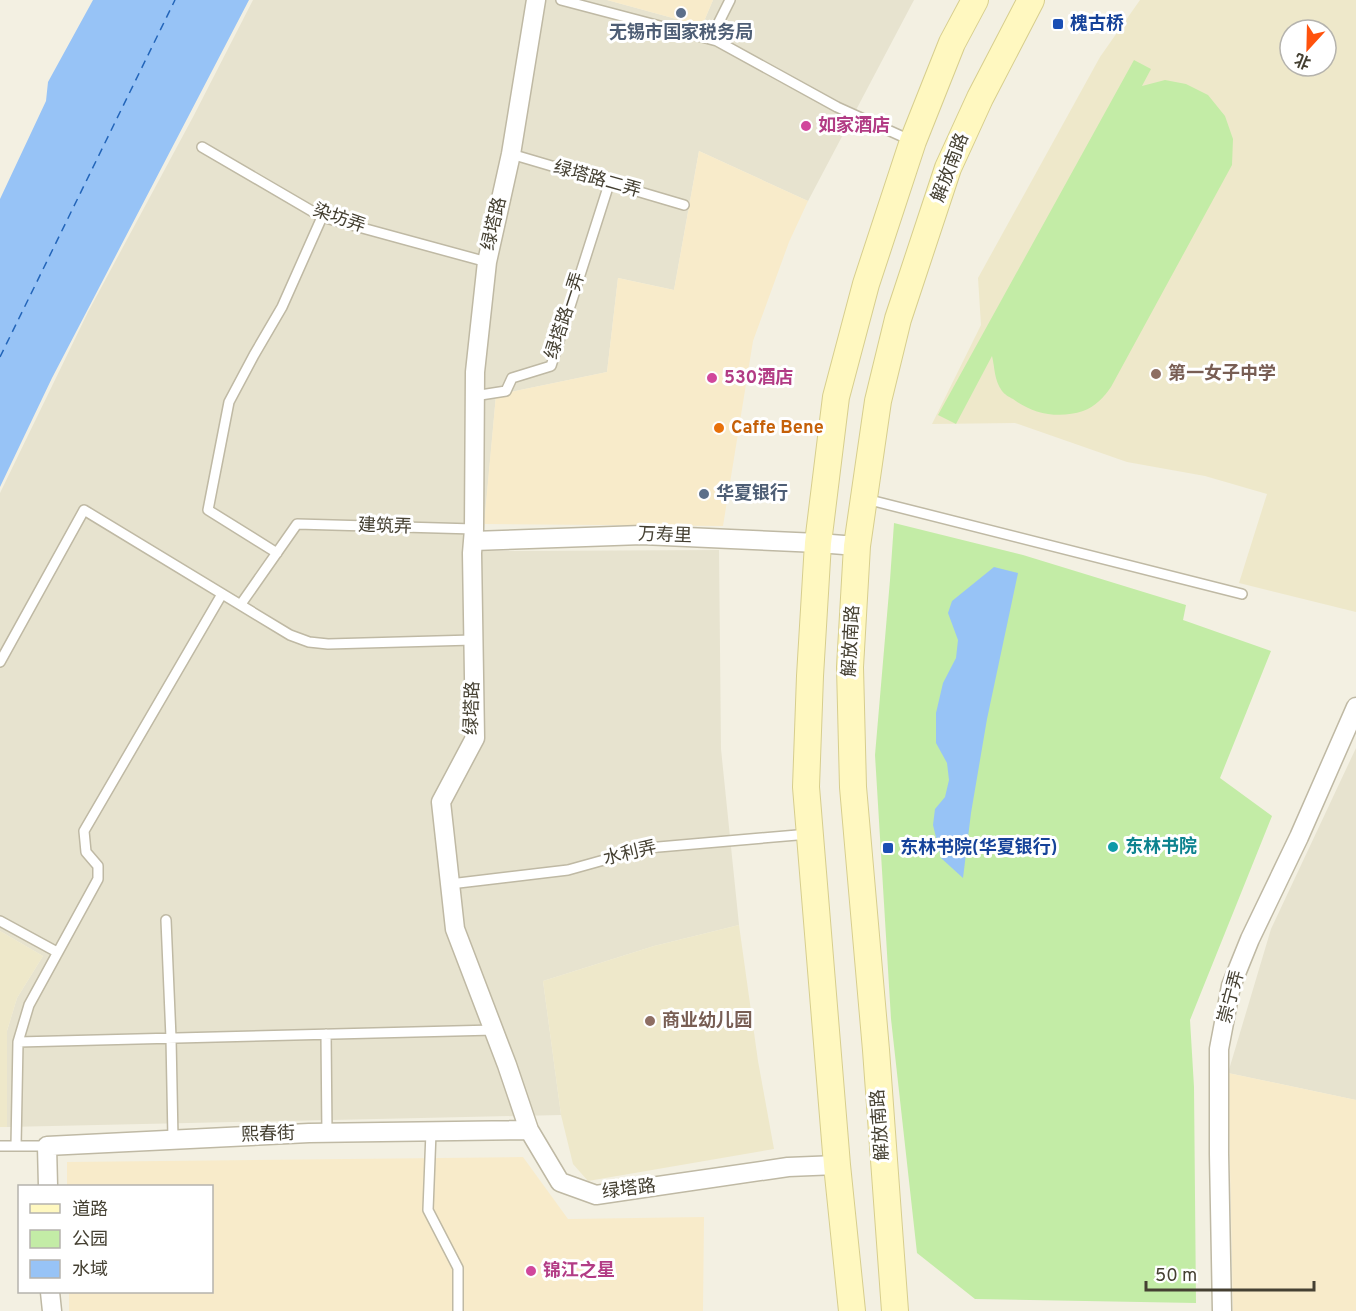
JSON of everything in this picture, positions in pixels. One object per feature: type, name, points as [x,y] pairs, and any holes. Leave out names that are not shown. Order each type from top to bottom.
[{"type":"main road","points":[[852,1311],[837,1165],[806,787],[818,543],[836,397],[866,284],[913,141],[952,43],[975,0]]},
{"type":"main road","name":"解放南路","points":[[895,1311],[875,1038],[853,787],[849,667],[857,546],[878,401],[898,319],[948,168],[980,98],[1031,0]]},
{"type":"street","name":"绿塔路","points":[[536,0],[511,154],[487,262],[475,372],[472,553],[475,738],[441,801],[455,929],[529,1130],[560,1182],[596,1195],[788,1167],[837,1165]]},
{"type":"street","name":"万寿里","points":[[474,535],[642,535],[857,546]]},
{"type":"street","name":"崇宁弄","points":[[1222,1311],[1219,1049],[1231,986],[1250,939],[1299,837],[1356,707]]},
{"type":"street","name":"熙春街","points":[[48,1146],[173,1139],[529,1130]]},
{"type":"street","points":[[48,1146],[48,1185]]},
{"type":"street","points":[[50,1293],[51,1311]]},
{"type":"lane","points":[[561,0],[717,41],[837,107],[913,141]]},
{"type":"lane","points":[[717,41],[718,24],[730,0]]},
{"type":"lane","name":"染坊弄","points":[[202,147],[322,216],[487,262]]},
{"type":"lane","name":"绿塔路二弄","points":[[511,154],[684,205]]},
{"type":"lane","name":"绿塔路一弄","points":[[474,396],[507,391],[512,378],[551,366],[609,184]]},
{"type":"lane","points":[[241,604],[277,553],[208,510],[229,402],[282,307],[322,216]]},
{"type":"lane","points":[[864,499],[1242,594]]},
{"type":"lane","points":[[0,662],[84,510],[290,635],[309,642],[328,644],[473,640]]},
{"type":"lane","name":"建筑弄","points":[[277,553],[297,524],[474,535]]},
{"type":"lane","points":[[16,1146],[18,1042],[29,1005],[98,879],[98,866],[86,852],[84,831],[222,594]]},
{"type":"lane","name":"水利弄","points":[[450,884],[568,870],[647,848],[811,834]]},
{"type":"lane","points":[[166,920],[173,1139]]},
{"type":"lane","points":[[0,921],[57,952]]},
{"type":"lane","points":[[18,1042],[494,1030]]},
{"type":"lane","points":[[326,1034],[327,1134]]},
{"type":"lane","points":[[431,1132],[428,1210],[458,1268],[458,1311]]},
{"type":"lane","points":[[0,1146],[48,1146]]},
{"type":"shaded area","points":[[253,0],[607,0],[702,26],[713,0],[914,0],[808,201],[699,151],[674,290],[618,278],[607,372],[496,395],[482,551],[719,550],[721,749],[739,925],[654,946],[543,981],[561,1115],[7,1127],[7,1031],[17,998],[43,956],[0,931],[0,493],[88,312]]},
{"type":"shaded area","name":"无锡市国家税务局","points":[[607,0],[713,0],[702,26]]},
{"type":"shaded area","name":"第一女子中学","points":[[1140,0],[1356,0],[1356,612],[1239,583],[1267,494],[1205,476],[1127,462],[1015,423],[932,424],[981,325],[978,278],[1100,57]]},
{"type":"shaded area","points":[[699,151],[808,201],[789,242],[753,341],[723,526],[484,524],[496,395],[607,372],[618,278],[674,290]]},
{"type":"shaded area","points":[[1356,748],[1356,1100],[1228,1073],[1271,929]]},
{"type":"shaded area","name":"商业幼儿园","points":[[739,925],[758,1061],[774,1149],[588,1181],[573,1164],[561,1115],[543,981],[654,946]]},
{"type":"shaded area","points":[[0,931],[43,956],[17,998],[7,1031],[7,1127],[0,1127]]},
{"type":"shaded area","points":[[1228,1073],[1356,1100],[1356,1311],[1233,1311]]},
{"type":"shaded area","points":[[523,1157],[568,1219],[704,1217],[703,1311],[69,1311],[69,1293],[213,1293],[213,1185],[67,1185],[67,1162]]},
{"type":"green space","points":[[1134,60],[1151,69],[1142,86],[1165,80],[1186,84],[1208,95],[1225,116],[1233,139],[1232,165],[1111,387],[1099,401],[1083,411],[1065,415],[1046,414],[1021,404],[1003,392],[996,378],[992,356],[956,424],[938,415]]},
{"type":"green space","points":[[894,523],[1023,555],[1186,605],[1183,620],[1271,651],[1220,778],[1272,816],[1190,1020],[1194,1087],[1196,1303],[975,1299],[917,1253],[891,1019],[875,755]]},
{"type":"water","points":[[93,0],[249,0],[52,378],[0,487],[0,199],[46,101],[48,82]]},
{"type":"water","points":[[994,567],[1018,573],[987,719],[963,878],[941,858],[933,825],[935,809],[945,797],[949,780],[947,763],[936,743],[936,713],[943,683],[956,658],[958,640],[948,613],[952,601]]},
{"type":"ferry route","points":[[0,357],[175,0]]},
{"type":"place","name":"无锡市国家税务局","points":[[681,13]]},
{"type":"place","name":"槐古桥","points":[[1058,24]]},
{"type":"place","name":"如家酒店","points":[[806,126]]},
{"type":"place","name":"第一女子中学","points":[[1156,374]]},
{"type":"place","name":"530酒店","points":[[712,378]]},
{"type":"place","name":"Caffe Bene","points":[[719,428]]},
{"type":"place","name":"华夏银行","points":[[704,494]]},
{"type":"place","name":"东林书院","points":[[1113,847]]},
{"type":"place","name":"东林书院(华夏银行)","points":[[888,848]]},
{"type":"place","name":"商业幼儿园","points":[[650,1021]]},
{"type":"place","name":"锦江之星","points":[[531,1271]]}]
